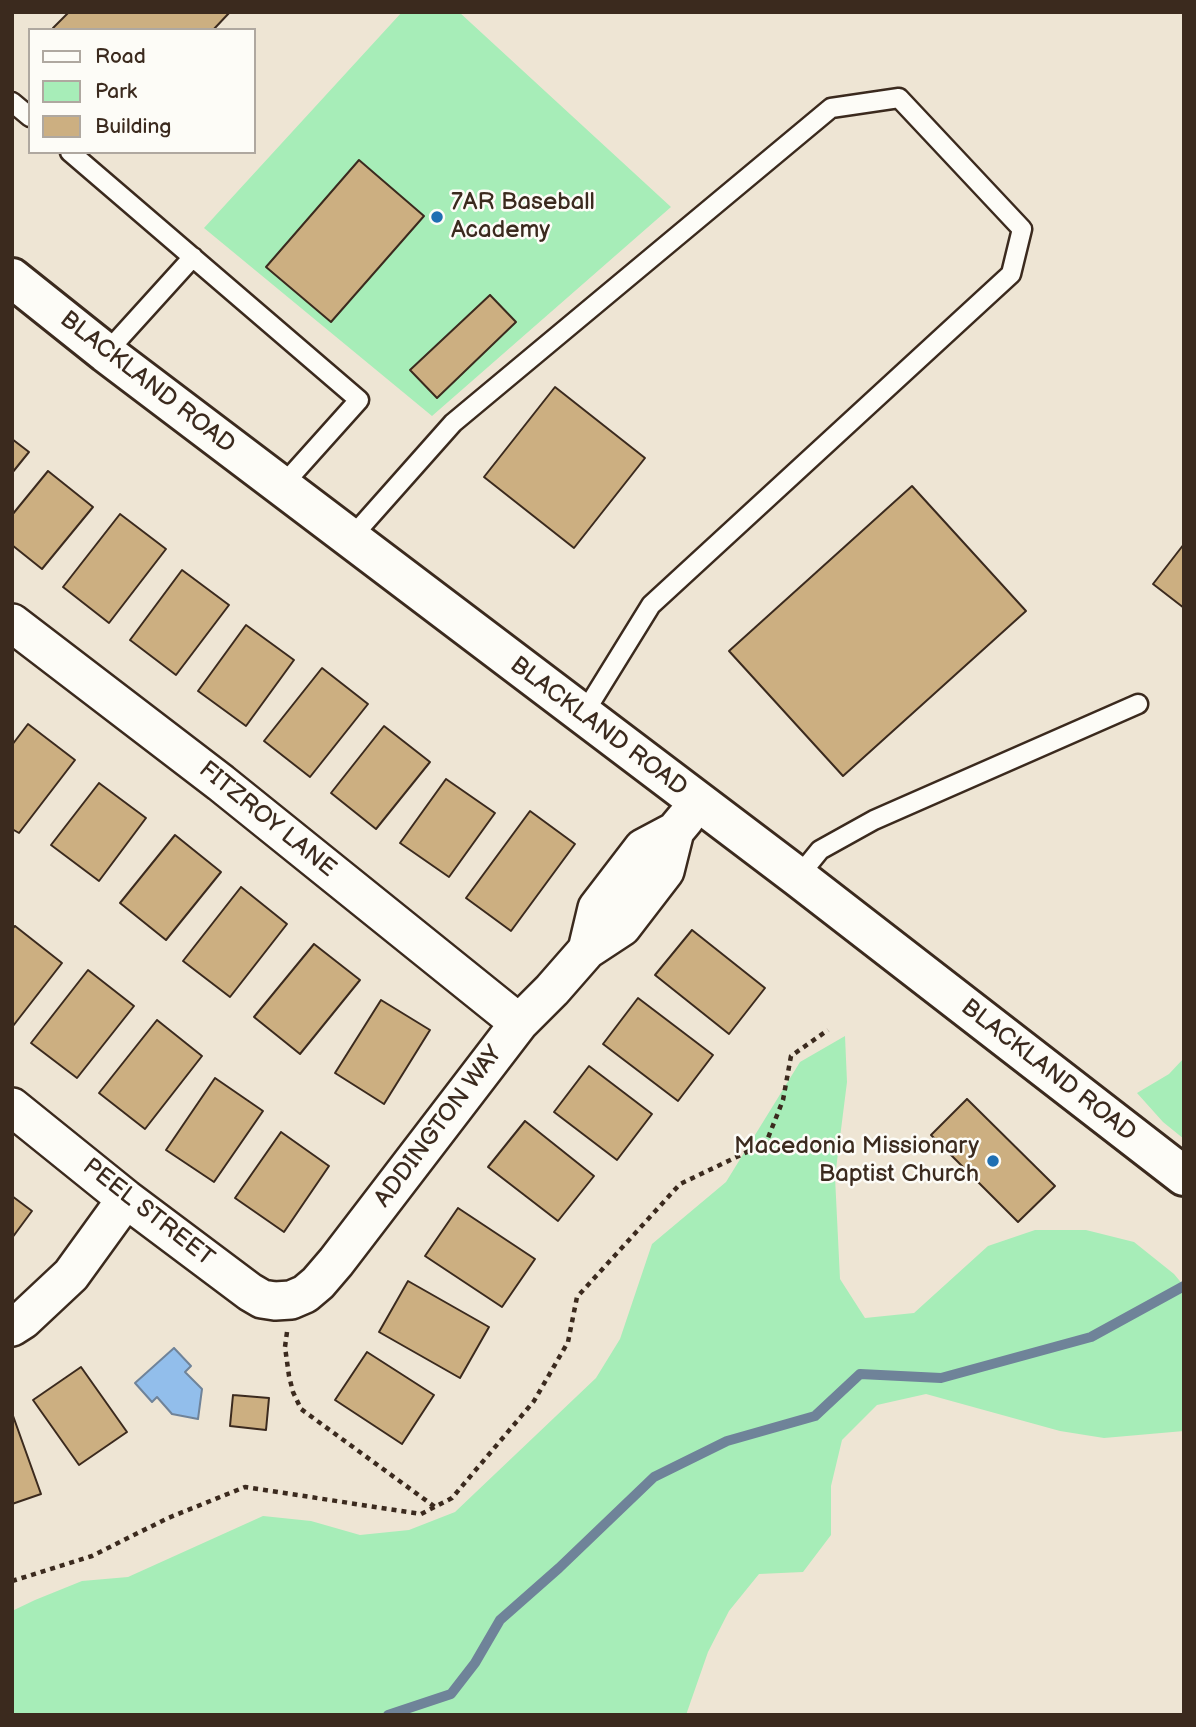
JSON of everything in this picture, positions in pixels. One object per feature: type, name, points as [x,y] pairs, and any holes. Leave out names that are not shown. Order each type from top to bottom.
[{"type":"street","name":"BLACKLAND ROAD","points":[[12,278],[281,487],[798,877],[1184,1176]]},
{"type":"street","name":"FITZROY LANE","points":[[12,623],[221,783],[519,1023]]},
{"type":"street","name":"ADDINGTON WAY","points":[[291,1300],[305,1294],[336,1262],[519,1023],[587,950],[622,927],[665,871],[675,831],[699,803]]},
{"type":"street","name":"PEEL STREET","points":[[12,1107],[126,1199],[250,1292],[262,1299],[291,1300]]},
{"type":"street","points":[[12,1327],[71,1275],[126,1199]]},
{"type":"lane","points":[[350,539],[453,423],[831,108],[899,99],[1022,229],[1011,274],[651,605],[583,715]]},
{"type":"lane","points":[[12,102],[28,115]]},
{"type":"lane","points":[[72,154],[359,400],[281,487]]},
{"type":"lane","points":[[106,353],[193,257]]},
{"type":"lane","points":[[798,877],[820,850],[874,820],[1138,704]]},
{"type":"path","points":[[12,1581],[92,1556],[168,1518],[245,1487],[421,1514],[452,1498],[534,1401],[568,1342],[577,1297],[680,1184],[766,1143],[783,1100],[791,1056],[828,1030]]},
{"type":"path","points":[[291,1300],[285,1347],[293,1392],[301,1409],[435,1507]]},
{"type":"green space","name":"7AR Baseball Academy","points":[[402,12],[459,12],[671,207],[432,416],[204,228]]},
{"type":"green space","points":[[845,1036],[847,1082],[835,1177],[840,1279],[865,1318],[914,1313],[988,1246],[1035,1230],[1086,1230],[1134,1242],[1174,1274],[1184,1286],[1184,1431],[1104,1438],[1060,1431],[926,1394],[877,1405],[842,1440],[831,1486],[831,1535],[803,1572],[759,1574],[729,1611],[708,1652],[686,1715],[12,1715],[12,1611],[35,1600],[82,1581],[128,1577],[263,1516],[311,1521],[360,1535],[409,1530],[455,1512],[596,1378],[620,1339],[652,1244],[726,1182],[800,1062]]},
{"type":"green space","points":[[1184,1058],[1184,1139],[1163,1122],[1137,1093],[1169,1074]]},
{"type":"water","points":[[174,1348],[191,1366],[185,1372],[202,1389],[198,1419],[172,1414],[157,1397],[152,1402],[135,1383]]},
{"type":"building","points":[[69,12],[230,12],[215,28],[53,28]]},
{"type":"building","points":[[359,160],[424,216],[331,322],[266,267]]},
{"type":"building","points":[[490,295],[516,322],[437,398],[410,370]]},
{"type":"building","points":[[555,387],[645,458],[574,548],[484,477]]},
{"type":"building","points":[[12,439],[29,452],[12,473]]},
{"type":"building","points":[[48,471],[93,507],[42,569],[12,545],[12,515]]},
{"type":"building","points":[[912,486],[1026,611],[843,776],[729,651]]},
{"type":"building","points":[[120,514],[166,549],[109,623],[63,587]]},
{"type":"building","points":[[1184,544],[1184,608],[1153,584]]},
{"type":"building","points":[[182,570],[229,605],[176,675],[130,640]]},
{"type":"building","points":[[246,625],[294,660],[246,726],[198,691]]},
{"type":"building","points":[[322,668],[368,704],[310,777],[264,741]]},
{"type":"building","points":[[28,724],[75,760],[19,833],[12,829],[12,745]]},
{"type":"building","points":[[384,726],[430,762],[376,829],[331,793]]},
{"type":"building","points":[[446,779],[495,813],[449,877],[400,843]]},
{"type":"building","points":[[99,783],[146,818],[99,881],[51,845]]},
{"type":"building","points":[[530,811],[575,844],[511,931],[466,898]]},
{"type":"building","points":[[175,835],[221,872],[166,940],[120,903]]},
{"type":"building","points":[[241,887],[287,924],[230,997],[183,961]]},
{"type":"building","points":[[15,926],[62,963],[13,1026],[12,929]]},
{"type":"building","points":[[692,930],[765,988],[729,1034],[655,975]]},
{"type":"building","points":[[314,944],[360,980],[300,1054],[254,1017]]},
{"type":"building","points":[[88,970],[134,1006],[77,1078],[31,1043]]},
{"type":"building","points":[[638,998],[713,1055],[678,1101],[603,1044]]},
{"type":"building","points":[[381,1000],[430,1030],[384,1104],[335,1073]]},
{"type":"building","points":[[157,1020],[202,1056],[145,1129],[99,1093]]},
{"type":"building","points":[[589,1066],[652,1114],[617,1160],[554,1112]]},
{"type":"building","points":[[215,1078],[263,1111],[214,1182],[166,1150]]},
{"type":"building","name":"Macedonia Missionary Baptist Church","points":[[967,1099],[1055,1186],[1018,1222],[931,1135]]},
{"type":"building","points":[[525,1121],[594,1176],[558,1221],[488,1167]]},
{"type":"building","points":[[281,1132],[329,1166],[284,1232],[235,1198]]},
{"type":"building","points":[[12,1196],[32,1211],[12,1238]]},
{"type":"building","points":[[458,1208],[535,1259],[502,1307],[425,1256]]},
{"type":"building","points":[[408,1281],[489,1327],[460,1378],[379,1332]]},
{"type":"building","points":[[367,1352],[434,1395],[402,1444],[335,1400]]},
{"type":"building","points":[[81,1367],[127,1432],[79,1465],[33,1400]]},
{"type":"building","points":[[233,1395],[269,1398],[266,1430],[230,1426]]},
{"type":"building","points":[[12,1413],[41,1494],[12,1504]]},
{"type":"waterway","points":[[388,1715],[451,1694],[475,1663],[500,1620],[654,1477],[727,1441],[815,1416],[860,1374],[941,1378],[1091,1337],[1184,1286]]},
{"type":"place","name":"7AR Baseball Academy","points":[[437,217]]},
{"type":"place","name":"Macedonia Missionary Baptist Church","points":[[993,1161]]}]
